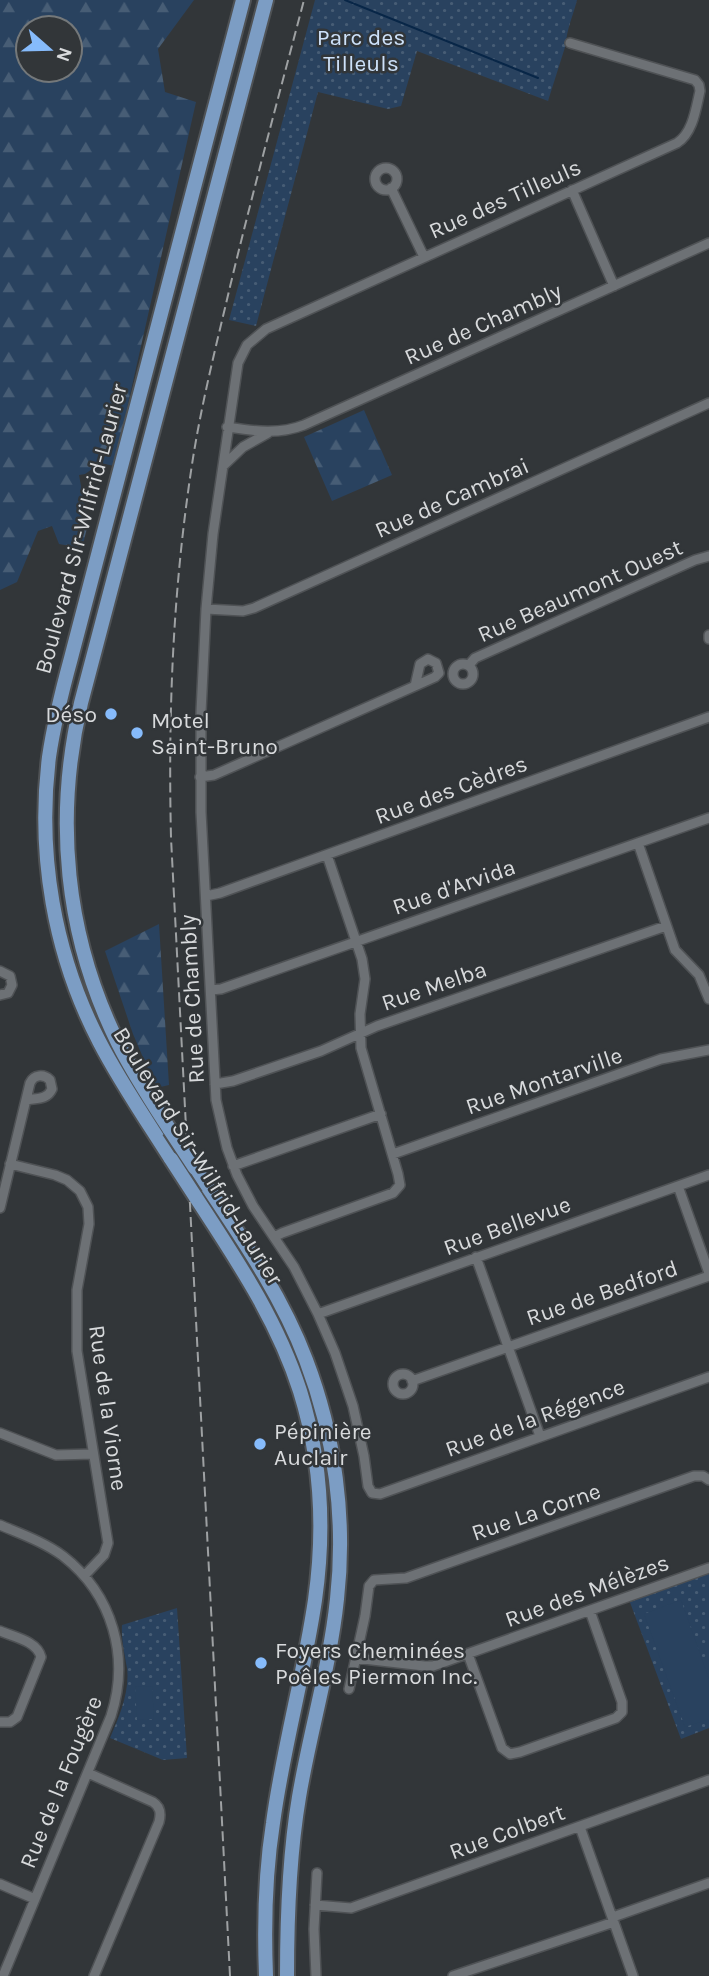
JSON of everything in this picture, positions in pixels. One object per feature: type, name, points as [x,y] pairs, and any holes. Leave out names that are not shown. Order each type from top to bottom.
[{"type":"main road","name":"Boulevard Sir-Wilfrid-Laurier","points":[[243,0],[63,688],[51,747],[46,792],[46,839],[49,879],[59,936],[85,1012],[104,1052],[252,1283],[293,1370],[312,1440],[320,1533],[315,1599],[281,1772],[270,1848],[265,1917],[266,1976]]},
{"type":"main road","name":"Boulevard Sir-Wilfrid-Laurier","points":[[266,0],[81,703],[67,784],[66,836],[68,876],[77,928],[100,1002],[118,1044],[280,1303],[298,1340],[321,1405],[328,1434],[338,1493],[341,1552],[337,1602],[295,1821],[288,1898],[287,1976]]},
{"type":"street","name":"Rue des Tilleuls","points":[[228,427],[236,368],[244,349],[271,326],[683,139],[700,89],[698,83],[691,78],[570,43]]},
{"type":"street","points":[[391,188],[424,257]]},
{"type":"street","points":[[572,190],[614,286]]},
{"type":"street","name":"Rue de Chambly","points":[[374,1494],[368,1486],[362,1444],[335,1353],[294,1267],[249,1200],[233,1166],[219,1117],[215,1084],[200,777],[206,609],[212,534],[228,427],[270,432],[286,431],[304,425],[709,243]]},
{"type":"street","name":"Rue de Cambrai","points":[[206,609],[243,611],[254,608],[709,403]]},
{"type":"street","name":"Rue de Chambly","points":[[222,468],[243,447],[270,432]]},
{"type":"street","name":"Rue Beaumont Ouest","points":[[469,665],[475,658],[709,556]]},
{"type":"street","points":[[200,777],[214,775],[415,686]]},
{"type":"street","name":"Rue des Cèdres","points":[[206,896],[327,855],[709,716]]},
{"type":"street","name":"Rue d'Arvida","points":[[211,990],[221,989],[709,818]]},
{"type":"street","points":[[638,843],[676,952],[697,972],[709,999]]},
{"type":"street","points":[[274,1237],[395,1192],[400,1185],[361,1048],[361,1008],[365,979],[357,941],[327,855]]},
{"type":"street","name":"Rue Melba","points":[[215,1084],[233,1081],[321,1051],[376,1026],[666,926]]},
{"type":"street","points":[[0,971],[10,976],[12,985],[8,993],[0,995]]},
{"type":"street","name":"Rue Montarville","points":[[393,1154],[668,1057],[709,1050]]},
{"type":"street","points":[[0,1208],[26,1100]]},
{"type":"street","points":[[233,1166],[381,1114]]},
{"type":"street","name":"Rue de la Viorne","points":[[10,1164],[67,1180],[80,1191],[88,1207],[89,1224],[79,1273],[76,1326],[79,1367],[108,1546],[104,1555],[85,1576]]},
{"type":"street","name":"Rue Bellevue","points":[[318,1314],[709,1175]]},
{"type":"street","points":[[678,1186],[709,1275]]},
{"type":"street","points":[[477,1257],[540,1436]]},
{"type":"street","name":"Rue de Bedford","points":[[412,1381],[709,1275]]},
{"type":"street","name":"Rue de la Régence","points":[[374,1494],[709,1377]]},
{"type":"street","points":[[0,1433],[53,1455],[93,1454]]},
{"type":"street","name":"Rue La Corne","points":[[355,1658],[365,1616],[368,1587],[373,1581],[406,1578],[696,1476],[709,1480]]},
{"type":"street","name":"Rue de la Fougère","points":[[0,1525],[48,1546],[85,1576],[111,1620],[117,1640],[119,1664],[113,1710],[6,1975]]},
{"type":"street","name":"Rue des Mélèzes","points":[[355,1658],[427,1667],[709,1569]]},
{"type":"street","points":[[468,1654],[501,1746],[508,1753],[520,1752],[616,1718],[622,1712],[622,1702],[590,1611]]},
{"type":"street","points":[[0,1631],[35,1646],[41,1657],[17,1717],[10,1722],[0,1721]]},
{"type":"street","points":[[349,1689],[355,1658]]},
{"type":"street","points":[[88,1773],[153,1801],[161,1814],[94,1976]]},
{"type":"street","name":"Rue Colbert","points":[[315,1905],[351,1908],[709,1780]]},
{"type":"street","points":[[580,1827],[634,1976]]},
{"type":"street","points":[[316,1976],[317,1873]]},
{"type":"street","points":[[453,1976],[614,1920],[709,1883]]},
{"type":"street","points":[[0,1884],[35,1899]]},
{"type":"green space","points":[[0,0],[194,0],[158,49],[165,92],[196,102],[114,466],[101,463],[79,475],[88,524],[82,548],[59,544],[52,526],[38,531],[17,582],[0,590]]},
{"type":"green space","name":"Parc des Tilleuls","points":[[315,0],[577,0],[548,101],[417,51],[401,106],[388,109],[318,92],[256,326],[229,320]]},
{"type":"green space","points":[[364,410],[392,475],[332,501],[304,437]]},
{"type":"green space","points":[[159,924],[169,1085],[156,1088],[133,1034],[105,951]]},
{"type":"green space","points":[[709,1568],[709,1728],[681,1739],[628,1597]]},
{"type":"green space","points":[[681,1600],[709,1679],[709,1719],[685,1727],[644,1614]]},
{"type":"green space","points":[[177,1608],[187,1758],[163,1760],[110,1738],[123,1704],[128,1677],[122,1625]]},
{"type":"green space","points":[[152,1686],[154,1719],[137,1720],[135,1687]]},
{"type":"waterway","points":[[345,0],[538,78]]},
{"type":"railway","points":[[230,1976],[171,838],[171,695],[176,600],[186,506],[200,421],[244,231],[304,0]]},
{"type":"place","name":"Déso","points":[[111,714]]},
{"type":"place","name":"Motel Saint-Bruno","points":[[137,733]]},
{"type":"place","name":"Pépinière Auclair","points":[[260,1444]]},
{"type":"place","name":"Foyers Cheminées Poêles Piermon Inc.","points":[[261,1663]]}]
